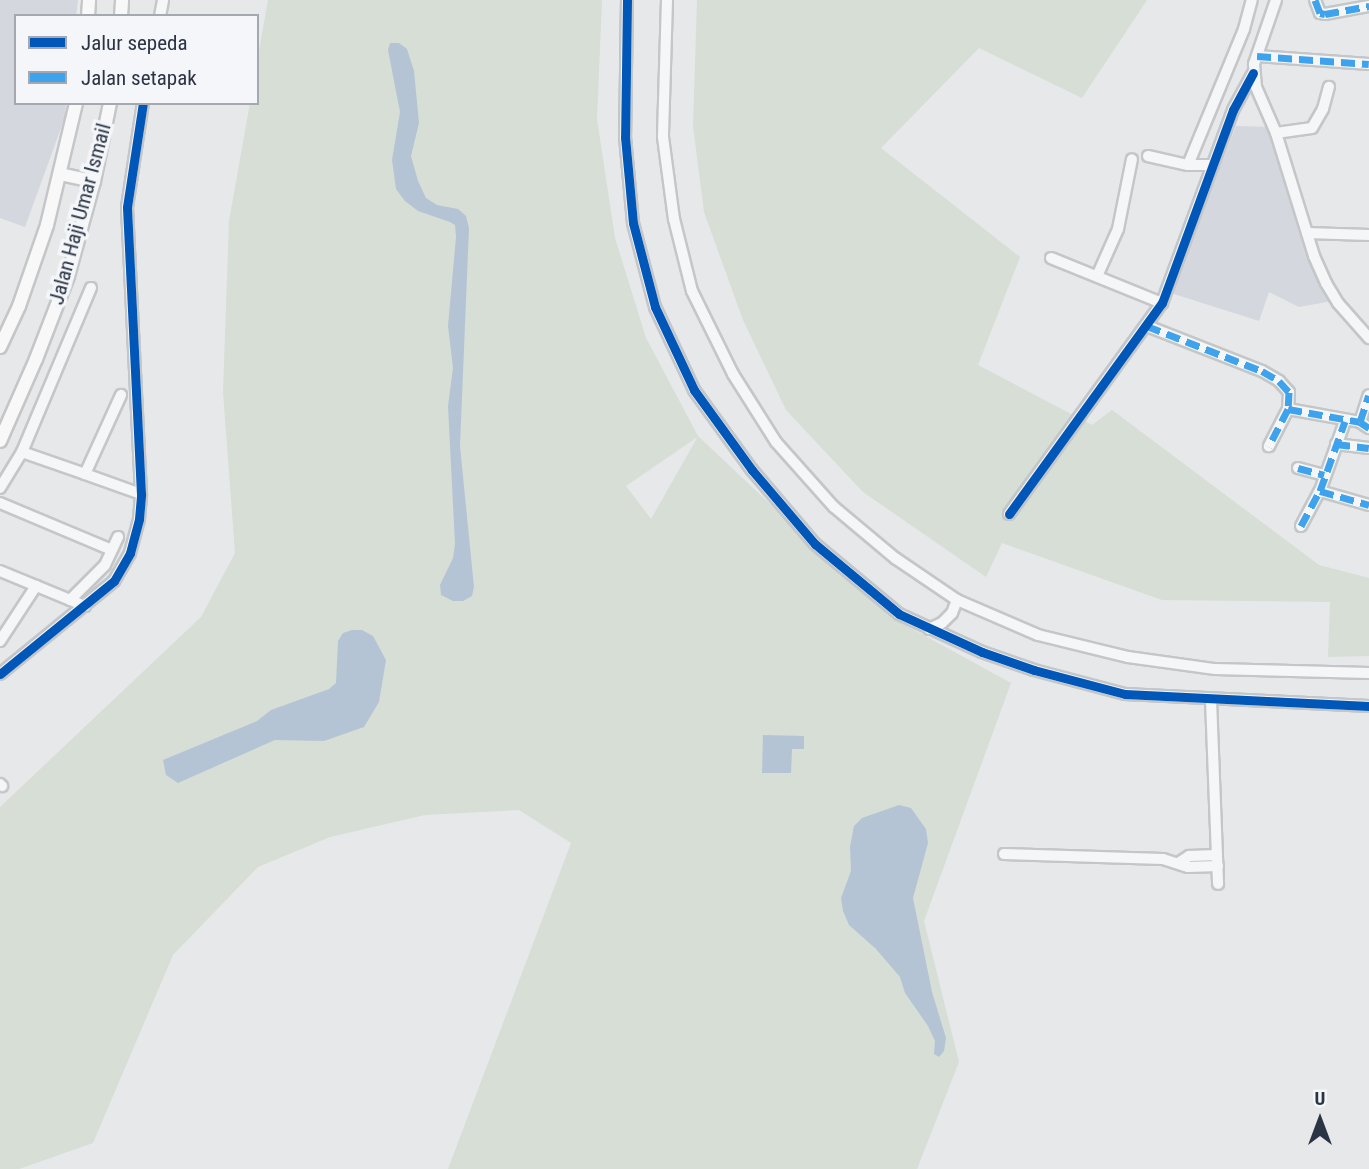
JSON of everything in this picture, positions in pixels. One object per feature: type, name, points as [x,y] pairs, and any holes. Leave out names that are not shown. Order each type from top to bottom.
[{"type":"main road","name":"Jalan Haji Umar Ismail","points":[[0,347],[19,306],[47,225],[76,105]]},
{"type":"main road","name":"Jalan Haji Umar Ismail","points":[[0,441],[68,276],[94,181],[110,105]]},
{"type":"main road","points":[[60,174],[94,181]]},
{"type":"street","points":[[627,0],[625,137],[633,223],[655,307],[694,390],[752,470],[815,544],[881,601],[929,629],[1034,670],[1125,694],[1369,706]]},
{"type":"street","points":[[667,0],[663,137],[674,219],[692,291],[733,374],[776,442],[834,507],[895,558],[957,600],[1038,635],[1128,657],[1215,668],[1369,673]]},
{"type":"street","points":[[1009,514],[1147,326],[1159,302],[1252,0]]},
{"type":"street","points":[[1201,165],[1253,73],[1276,0]]},
{"type":"street","points":[[1315,0],[1320,13],[1325,14],[1369,6]]},
{"type":"street","points":[[1257,56],[1369,64]]},
{"type":"street","points":[[1253,73],[1326,283],[1338,303],[1369,338]]},
{"type":"street","points":[[1276,133],[1312,128],[1323,109],[1329,87]]},
{"type":"street","points":[[0,674],[114,581],[130,553],[139,519],[141,495],[127,207],[143,105]]},
{"type":"street","points":[[1148,156],[1201,165]]},
{"type":"street","points":[[1098,274],[1118,229],[1132,159]]},
{"type":"street","points":[[1307,233],[1369,235]]},
{"type":"street","points":[[1051,257],[1098,274],[1159,302]]},
{"type":"street","points":[[0,488],[22,452],[92,288]]},
{"type":"street","points":[[1147,326],[1262,371],[1289,392],[1288,409],[1269,446]]},
{"type":"street","points":[[85,474],[121,395]]},
{"type":"street","points":[[1288,409],[1364,425],[1369,395]]},
{"type":"street","points":[[1301,526],[1320,491],[1345,421]]},
{"type":"street","points":[[1336,444],[1369,448]]},
{"type":"street","points":[[22,452],[141,495]]},
{"type":"street","points":[[1298,468],[1324,475]]},
{"type":"street","points":[[1320,491],[1369,505]]},
{"type":"street","points":[[0,503],[112,550]]},
{"type":"street","points":[[70,600],[105,565],[118,537]]},
{"type":"street","points":[[0,571],[85,606]]},
{"type":"street","points":[[0,641],[36,586]]},
{"type":"street","points":[[929,629],[947,618],[957,600]]},
{"type":"street","points":[[1211,700],[1219,884]]},
{"type":"street","points":[[1004,854],[1180,862],[1189,856],[1218,861]]},
{"type":"shaded area","points":[[0,0],[78,0],[76,14],[14,14],[14,105],[66,105],[65,117],[25,227],[0,218]]},
{"type":"shaded area","points":[[268,0],[602,0],[597,119],[615,238],[646,338],[698,436],[889,616],[1011,683],[924,921],[959,1062],[917,1169],[448,1169],[571,843],[519,810],[425,815],[330,837],[258,867],[173,955],[93,1143],[19,1169],[0,1169],[0,807],[201,617],[235,553],[223,392],[229,221],[250,105],[259,105],[259,51]],"holes":[[[697,438],[651,519],[626,486]]]},
{"type":"shaded area","points":[[697,0],[1147,0],[1082,98],[979,48],[881,148],[1020,257],[978,365],[1092,425],[1112,410],[1319,565],[1369,578],[1369,656],[1328,657],[1330,602],[1162,600],[1002,543],[986,577],[863,492],[786,410],[743,320],[704,212],[693,126]]},
{"type":"shaded area","points":[[1236,126],[1275,127],[1332,301],[1299,307],[1269,292],[1259,321],[1171,293]]},
{"type":"water","points":[[390,43],[399,43],[407,49],[414,71],[419,123],[411,156],[418,181],[426,198],[437,205],[458,209],[466,216],[469,228],[460,446],[474,587],[472,596],[463,601],[453,601],[441,595],[440,585],[453,558],[455,544],[448,406],[453,368],[448,326],[455,225],[418,211],[405,201],[396,189],[392,160],[400,112],[388,50]]},
{"type":"water","points":[[362,630],[373,636],[386,660],[379,702],[364,727],[324,741],[275,740],[178,783],[166,775],[163,760],[257,721],[271,710],[329,689],[336,683],[338,641],[343,633]]},
{"type":"water","points":[[763,735],[804,736],[804,749],[792,749],[791,773],[762,773]]},
{"type":"water","points":[[899,805],[911,808],[926,829],[928,843],[913,898],[932,992],[946,1038],[944,1051],[939,1057],[934,1054],[935,1041],[928,1026],[905,993],[900,977],[876,949],[849,925],[843,911],[841,898],[851,871],[850,847],[854,826],[862,818]]},
{"type":"marked path","points":[[1315,0],[1320,13],[1325,14],[1369,6]]},
{"type":"marked path","points":[[1257,56],[1369,64]]},
{"type":"marked path","points":[[1147,326],[1262,371],[1279,381],[1289,392],[1288,409],[1269,446]]},
{"type":"marked path","points":[[1360,422],[1369,395]]},
{"type":"marked path","points":[[1288,409],[1360,422],[1369,428]]},
{"type":"marked path","points":[[1301,526],[1320,491],[1345,421]]},
{"type":"marked path","points":[[1336,444],[1369,448]]},
{"type":"marked path","points":[[1298,468],[1324,475]]},
{"type":"marked path","points":[[1320,491],[1369,505]]},
{"type":"cycle path","points":[[627,0],[625,137],[633,223],[655,307],[694,390],[752,470],[815,544],[899,614],[982,652],[1034,670],[1125,694],[1369,706]]},
{"type":"cycle path","points":[[1009,514],[1162,303],[1233,110],[1253,73]]},
{"type":"cycle path","points":[[0,674],[114,581],[130,553],[139,519],[141,494],[127,207],[143,105]]}]
